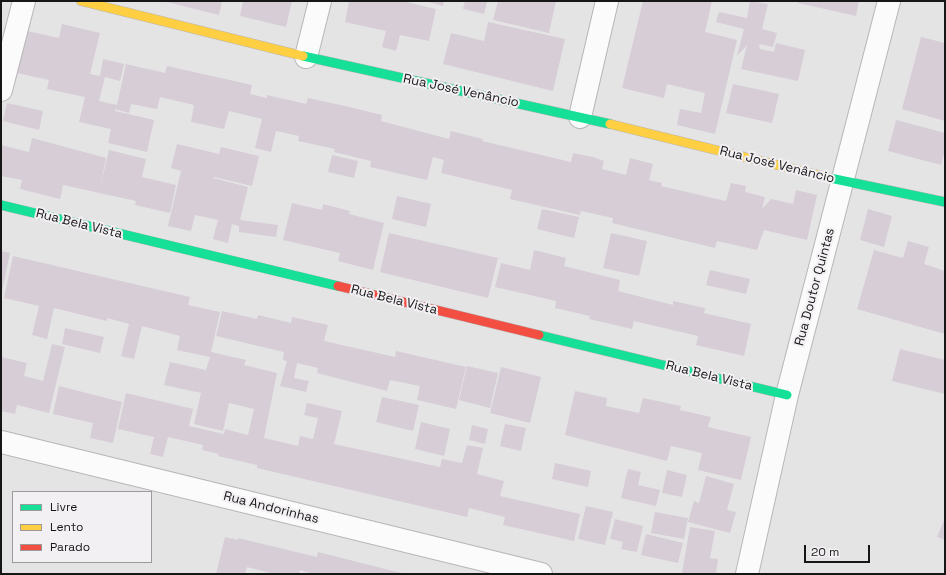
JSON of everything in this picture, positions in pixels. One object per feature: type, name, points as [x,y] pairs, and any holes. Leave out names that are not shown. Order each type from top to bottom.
[{"type":"street","points":[[1,90],[24,1]]},
{"type":"street","name":"Rua José Venâncio","points":[[81,1],[306,57],[580,117],[842,181],[945,202]]},
{"type":"street","points":[[306,57],[320,1]]},
{"type":"street","points":[[580,117],[607,1]]},
{"type":"street","name":"Rua Doutor Quintas","points":[[747,574],[787,395],[889,1]]},
{"type":"street","name":"Rua Bela Vista","points":[[1,205],[787,395]]},
{"type":"street","name":"Rua Andorinhas","points":[[1,442],[541,574]]},
{"type":"building","points":[[163,1],[222,1],[219,15]]},
{"type":"building","points":[[243,1],[292,1],[286,27],[240,16]]},
{"type":"building","points":[[349,1],[402,1],[436,9],[429,41],[400,35],[396,51],[382,47],[386,31],[345,22]]},
{"type":"building","points":[[425,1],[444,1],[443,6]]},
{"type":"building","points":[[465,1],[487,2],[484,14],[463,9]]},
{"type":"building","points":[[498,1],[556,1],[549,33],[493,20]]},
{"type":"building","points":[[643,1],[712,1],[705,32],[737,40],[715,134],[677,125],[680,109],[701,113],[705,93],[667,84],[664,98],[622,88]]},
{"type":"building","points":[[750,1],[768,4],[762,29],[777,33],[773,47],[759,44],[760,49],[774,52],[776,43],[805,50],[798,81],[741,69],[747,45],[737,56],[744,29],[716,22],[719,12],[747,18]]},
{"type":"building","points":[[798,1],[859,1],[856,16],[798,3]]},
{"type":"building","points":[[488,22],[565,39],[553,91],[443,64],[451,33],[484,41]]},
{"type":"building","points":[[62,24],[100,33],[90,74],[100,76],[103,59],[124,64],[120,81],[105,77],[99,101],[117,105],[126,64],[165,73],[167,66],[252,85],[250,94],[267,98],[267,95],[306,104],[308,98],[382,115],[381,121],[449,139],[451,131],[483,139],[482,141],[571,162],[573,153],[593,157],[604,161],[602,169],[626,175],[630,158],[653,164],[649,180],[662,183],[661,186],[726,201],[731,183],[746,186],[745,192],[765,197],[762,209],[771,199],[793,204],[796,190],[817,195],[807,240],[764,230],[757,250],[717,241],[715,248],[612,223],[613,218],[581,211],[580,215],[510,199],[512,190],[441,173],[444,160],[433,157],[427,180],[370,167],[371,161],[334,152],[335,149],[298,141],[299,136],[276,131],[271,152],[255,148],[262,119],[229,111],[224,129],[191,122],[194,105],[160,97],[157,109],[131,104],[129,113],[115,109],[115,111],[154,120],[147,152],[108,143],[111,129],[79,122],[85,97],[47,89],[49,80],[17,73],[27,31],[59,38]]},
{"type":"building","points":[[921,37],[945,43],[945,121],[902,109]]},
{"type":"building","points":[[733,84],[779,94],[772,123],[726,113]]},
{"type":"building","points":[[7,103],[43,111],[39,130],[3,121]]},
{"type":"building","points":[[896,120],[945,133],[945,150],[941,165],[888,151]]},
{"type":"building","points":[[32,138],[106,158],[100,188],[109,150],[146,159],[142,177],[176,185],[170,213],[135,205],[136,201],[63,185],[60,199],[20,189],[22,180],[1,176],[1,145],[29,152]]},
{"type":"building","points":[[177,144],[219,154],[221,147],[259,156],[252,186],[213,178],[248,187],[240,220],[278,225],[276,237],[239,232],[239,226],[232,224],[228,243],[213,239],[218,220],[195,215],[191,231],[168,226],[181,171],[171,168]]},
{"type":"building","points":[[332,155],[358,161],[354,178],[328,172]]},
{"type":"building","points":[[397,196],[431,204],[426,227],[392,219]]},
{"type":"building","points":[[292,203],[322,210],[323,204],[350,211],[349,214],[384,223],[373,270],[338,261],[340,253],[283,240]]},
{"type":"building","points":[[542,209],[579,217],[574,238],[537,229]]},
{"type":"building","points":[[868,209],[892,216],[884,247],[860,240]]},
{"type":"building","points":[[389,233],[498,258],[488,298],[380,272]]},
{"type":"building","points":[[611,233],[647,241],[639,276],[603,268]]},
{"type":"building","points":[[908,241],[929,247],[924,264],[945,271],[945,334],[857,309],[874,250],[903,258]]},
{"type":"building","points":[[534,250],[566,258],[564,266],[620,280],[618,291],[673,305],[673,301],[705,308],[704,313],[751,324],[744,356],[696,345],[698,336],[634,321],[632,329],[589,319],[590,316],[555,308],[556,301],[495,287],[501,263],[530,270]]},
{"type":"building","points":[[1,251],[10,253],[2,291],[1,291]]},
{"type":"building","points":[[13,256],[190,297],[188,305],[220,312],[211,352],[246,360],[244,365],[277,373],[264,438],[298,446],[300,436],[313,439],[318,418],[304,415],[307,403],[342,411],[334,444],[440,467],[442,459],[462,463],[467,445],[483,448],[477,474],[504,481],[500,496],[580,514],[574,541],[503,525],[505,517],[469,508],[467,517],[257,468],[257,465],[218,456],[219,454],[202,450],[203,445],[168,437],[163,457],[150,454],[154,437],[118,429],[126,393],[193,409],[189,426],[224,434],[225,429],[248,435],[254,409],[229,403],[223,431],[194,424],[201,393],[164,385],[170,362],[206,370],[210,357],[177,350],[180,336],[142,326],[134,359],[121,356],[129,324],[107,318],[107,321],[54,308],[47,339],[32,335],[39,306],[4,298]]},
{"type":"building","points":[[710,270],[750,279],[746,294],[706,285]]},
{"type":"building","points":[[222,311],[257,319],[258,315],[291,323],[292,317],[328,325],[324,341],[395,357],[396,351],[466,367],[456,409],[417,400],[420,386],[390,380],[387,391],[317,373],[318,368],[297,363],[294,378],[309,381],[306,392],[280,386],[287,361],[283,360],[284,352],[216,336]]},
{"type":"building","points":[[65,328],[104,337],[100,353],[62,344]]},
{"type":"building","points":[[52,344],[65,347],[49,413],[17,405],[15,414],[1,411],[1,357],[27,363],[24,376],[43,381]]},
{"type":"building","points":[[900,349],[945,360],[945,394],[892,381]]},
{"type":"building","points":[[467,366],[498,373],[490,408],[459,400]]},
{"type":"building","points":[[501,367],[541,377],[530,423],[490,413]]},
{"type":"building","points":[[59,386],[122,402],[113,443],[90,438],[93,423],[53,414]]},
{"type":"building","points":[[575,391],[607,398],[606,406],[639,413],[643,398],[681,406],[680,410],[711,417],[708,427],[751,437],[741,480],[698,470],[702,453],[671,446],[667,461],[565,435]]},
{"type":"building","points":[[382,397],[419,405],[413,431],[376,422]]},
{"type":"building","points":[[421,422],[450,429],[444,456],[415,449]]},
{"type":"building","points":[[505,424],[526,428],[521,451],[500,446]]},
{"type":"building","points":[[472,425],[488,429],[485,444],[469,440]]},
{"type":"building","points":[[555,463],[591,471],[588,487],[552,479]]},
{"type":"building","points":[[628,469],[641,472],[638,485],[660,490],[656,506],[621,498]]},
{"type":"building","points":[[667,470],[687,475],[682,497],[662,493]]},
{"type":"building","points":[[706,476],[734,484],[727,510],[736,512],[730,533],[688,522],[694,501],[699,503]]},
{"type":"building","points":[[586,506],[613,512],[605,545],[578,539]]},
{"type":"building","points":[[655,512],[688,518],[684,539],[651,533]]},
{"type":"building","points":[[945,518],[945,540],[937,537]]},
{"type":"building","points":[[615,519],[643,526],[637,552],[621,549],[623,542],[610,539]]},
{"type":"building","points":[[690,527],[715,531],[710,558],[718,559],[716,574],[682,573]]},
{"type":"building","points":[[646,534],[683,543],[678,563],[641,555]]},
{"type":"building","points":[[225,537],[238,540],[238,538],[317,557],[318,552],[405,574],[313,574],[300,570],[299,574],[275,574],[247,567],[245,574],[216,574]]},
{"type":"traffic: fast","points":[[303,56],[610,124]]},
{"type":"traffic: fast","points":[[830,178],[945,202]]},
{"type":"traffic: fast","points":[[1,205],[338,286]]},
{"type":"traffic: fast","points":[[539,335],[787,395]]},
{"type":"traffic: slow","points":[[81,1],[303,56]]},
{"type":"traffic: slow","points":[[610,124],[830,178]]},
{"type":"traffic: jam","points":[[338,286],[539,335]]}]
